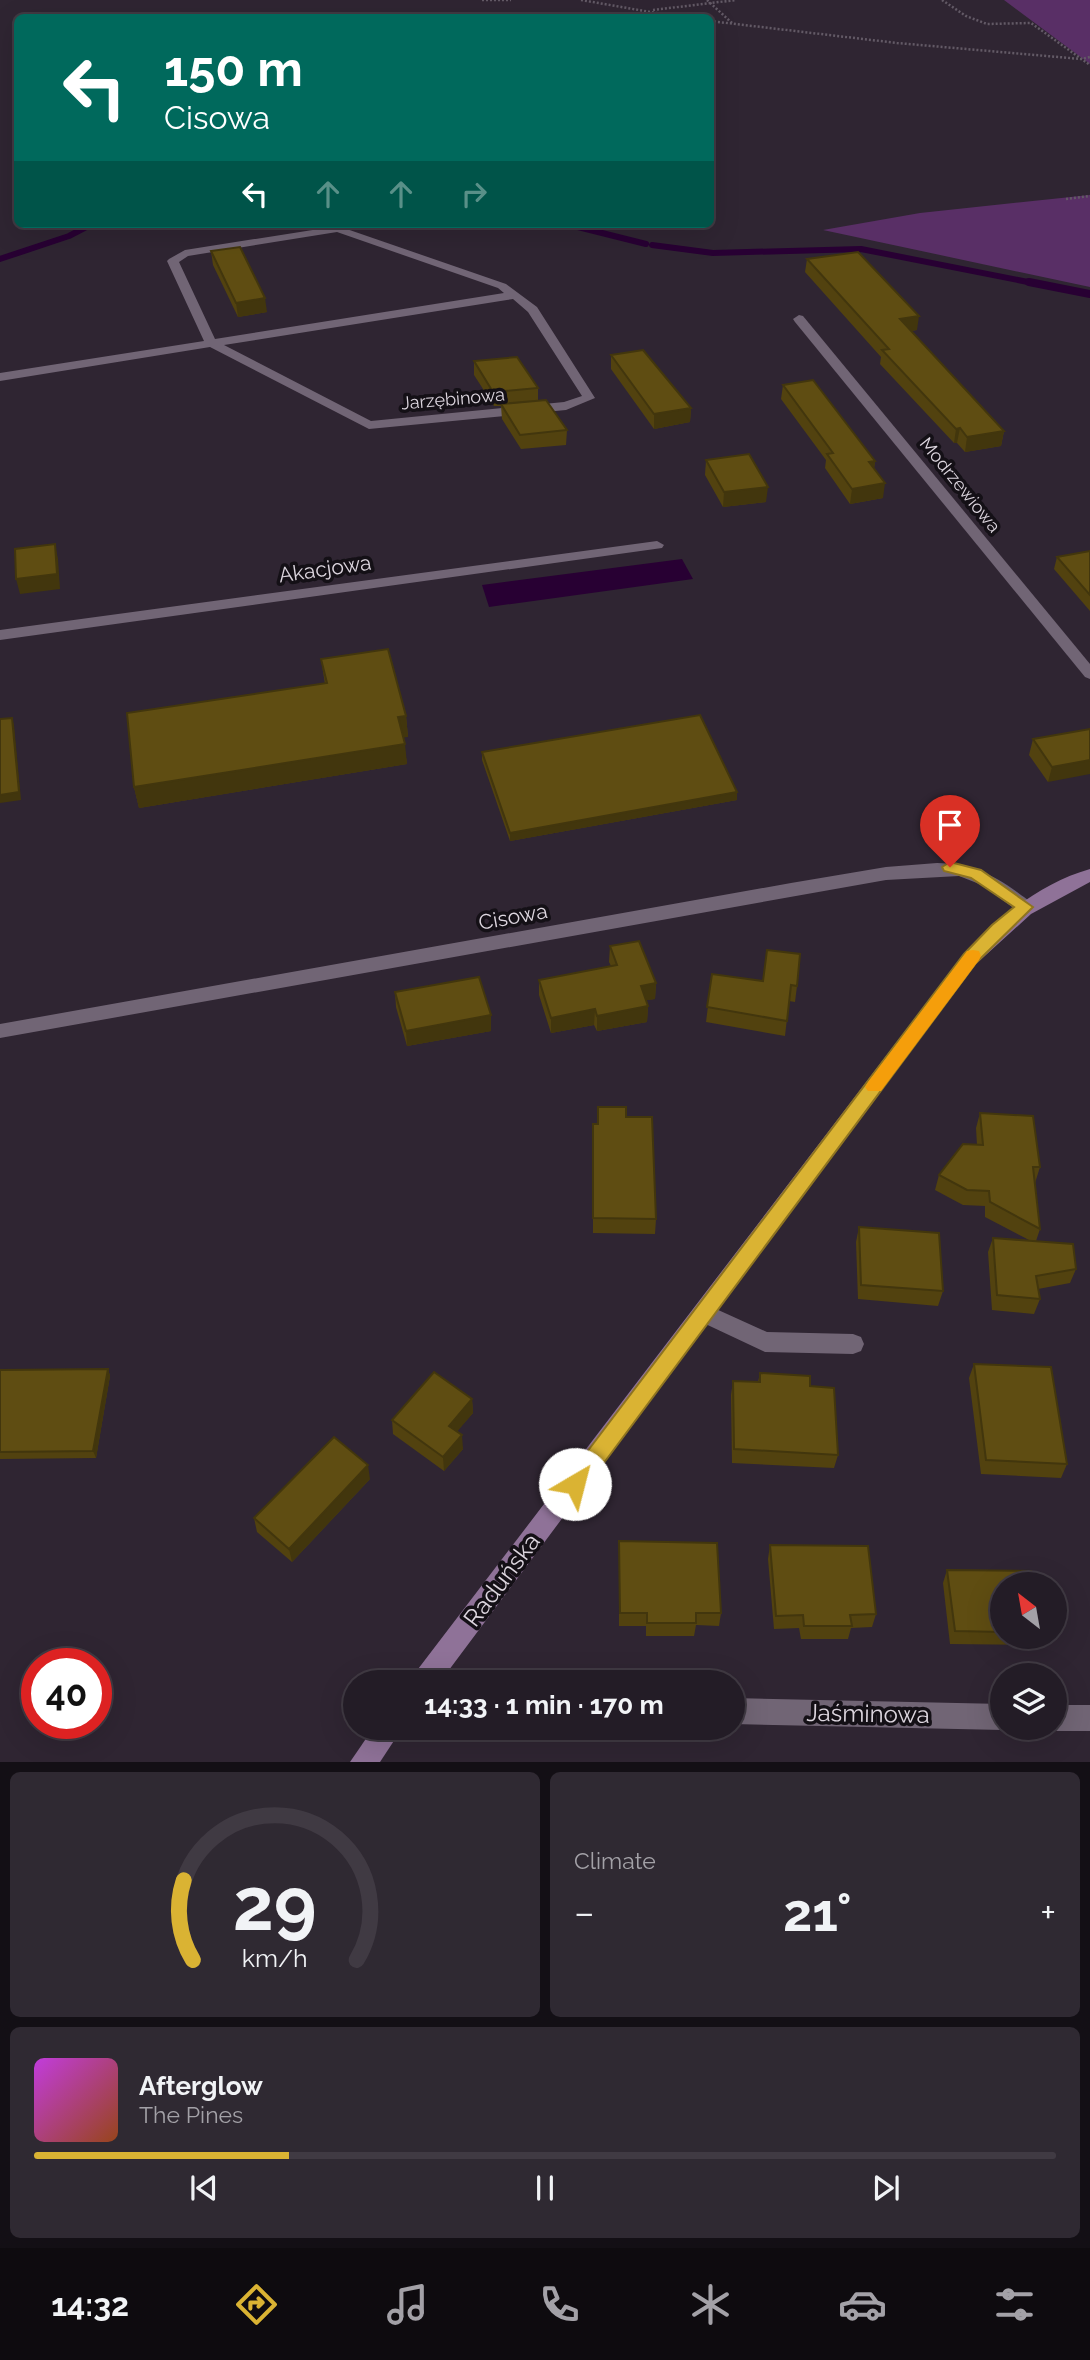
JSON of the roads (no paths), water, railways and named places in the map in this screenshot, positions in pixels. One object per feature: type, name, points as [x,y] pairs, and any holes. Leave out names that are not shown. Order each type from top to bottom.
[{"type":"street","name":"Jarzębinowa","points":[[338,229],[502,286],[533,310],[589,398],[566,406],[369,425],[211,343],[173,261],[185,253],[338,229]]},
{"type":"street","points":[[0,377],[515,295]]},
{"type":"street","name":"Modrzewiowa","points":[[799,319],[1090,674]]},
{"type":"street","name":"Akacjowa","points":[[0,635],[657,545]]},
{"type":"street","name":"Cisowa","points":[[0,1031],[791,890],[921,870],[950,867],[976,874],[1025,907]]},
{"type":"street","name":"Raduńska","points":[[438,1670],[970,959],[998,929],[1025,907],[1090,875]]},
{"type":"street","points":[[705,1313],[765,1342],[853,1344]]},
{"type":"street","name":"Jaśminowa","points":[[745,1712],[990,1717]]},
{"type":"street","points":[[1067,1718],[1090,1718]]},
{"type":"street","points":[[363,1762],[380,1740]]},
{"type":"waterway","points":[[0,259],[69,236],[84,228]]},
{"type":"waterway","points":[[582,228],[646,244]]},
{"type":"waterway","points":[[652,245],[713,253],[861,249],[1038,284]]},
{"type":"waterway","points":[[1029,282],[1090,294]]}]
